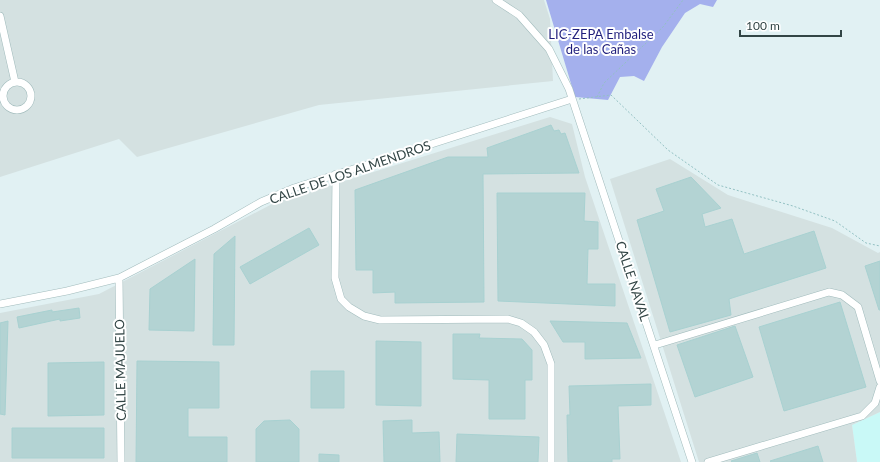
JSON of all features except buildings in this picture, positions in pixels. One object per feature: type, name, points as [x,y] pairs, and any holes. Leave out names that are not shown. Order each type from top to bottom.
[{"type":"street","name":"CALLE NAVAL","points":[[496,0],[519,15],[550,49],[569,89],[692,462]]},
{"type":"street","points":[[0,16],[15,82]]},
{"type":"street","points":[[15,82],[20,82],[25,85],[31,93],[29,104],[21,110],[11,110],[3,102],[3,92],[6,87],[15,82]]},
{"type":"street","name":"CALLE DE LOS ALMENDROS","points":[[0,304],[67,292],[119,278],[214,229],[261,202],[294,188],[572,100]]},
{"type":"street","points":[[336,174],[335,278],[341,299],[349,307],[364,316],[380,320],[508,319],[521,324],[534,332],[544,345],[551,364],[551,462]]},
{"type":"street","name":"CALLE MAJUELO","points":[[119,278],[121,462]]},
{"type":"street","points":[[654,345],[830,292],[842,295],[858,307],[880,381]]},
{"type":"street","points":[[708,462],[862,416],[874,403],[880,387]]},
{"type":"path","points":[[597,97],[604,83],[663,27],[684,0]]},
{"type":"path","points":[[572,100],[611,95],[668,150],[718,185],[793,206],[835,221],[866,243],[880,246]]},
{"type":"shaded area","points":[[0,0],[544,0],[550,19],[553,81],[319,105],[137,157],[119,139],[0,177]]},
{"type":"shaded area","points":[[550,117],[572,124],[585,177],[681,462],[0,462],[0,313],[99,294],[274,203]]},
{"type":"shaded area","points":[[670,159],[728,195],[832,228],[878,253],[880,252],[880,412],[852,425],[857,462],[699,462],[610,179]]},
{"type":"shaded area","points":[[880,412],[880,462],[857,462],[852,425]]},
{"type":"green space","name":"LIC-ZEPA Embalse de las Cañas","points":[[546,0],[717,0],[713,7],[700,4],[685,13],[662,47],[644,81],[634,76],[620,77],[608,100],[575,97]]}]
